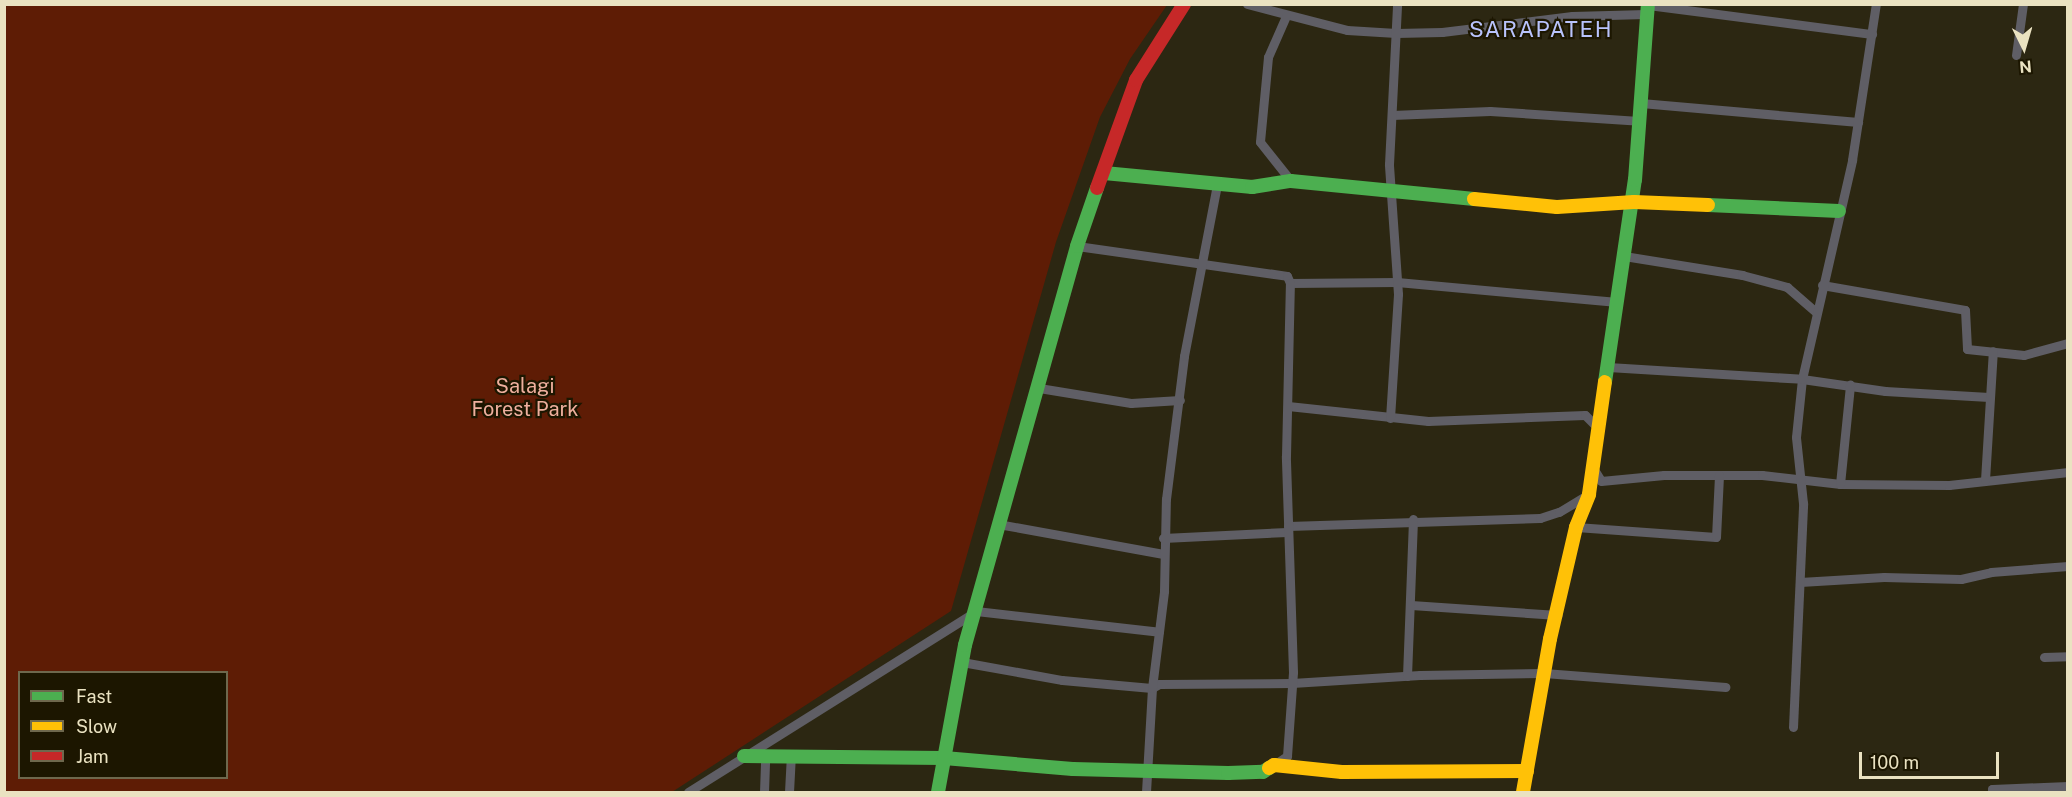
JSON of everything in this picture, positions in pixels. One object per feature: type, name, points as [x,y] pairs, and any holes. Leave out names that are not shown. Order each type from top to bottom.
[{"type":"street","points":[[938,792],[962,662],[998,524],[1039,388],[1077,246],[1136,80],[1184,4]]},
{"type":"street","points":[[1247,4],[1286,16],[1347,30],[1396,33],[1442,32],[1647,8],[1872,34]]},
{"type":"street","points":[[1390,418],[1397,282],[1392,192],[1392,114],[1397,4]]},
{"type":"street","points":[[1793,727],[1803,503],[1796,437],[1803,379],[1816,312],[1858,122],[1876,4]]},
{"type":"street","points":[[2016,55],[2024,4]]},
{"type":"street","points":[[1523,792],[1544,673],[1576,527],[1589,494],[1624,256],[1641,103],[1647,8]]},
{"type":"street","points":[[1286,16],[1268,57],[1260,142],[1290,181]]},
{"type":"street","points":[[1641,103],[1858,122]]},
{"type":"street","points":[[1392,114],[1490,111],[1639,121]]},
{"type":"street","points":[[1104,173],[1252,188],[1290,181],[1557,207],[1629,205],[1634,202],[1839,211]]},
{"type":"street","points":[[1146,792],[1152,687],[1160,632],[1163,538],[1179,400],[1200,262],[1205,255],[1217,184]]},
{"type":"street","points":[[744,756],[944,758],[1073,769],[1228,773],[1263,772],[1287,756],[1292,683],[1288,529],[1290,283],[1287,276],[1077,246]]},
{"type":"street","points":[[1624,256],[1742,275],[1787,287],[1816,312]]},
{"type":"street","points":[[1290,283],[1397,282],[1617,302]]},
{"type":"street","points":[[1822,285],[1965,310],[1967,349],[2024,355],[2067,343]]},
{"type":"street","points":[[1985,480],[1993,351]]},
{"type":"street","points":[[1608,367],[1803,379],[1989,398]]},
{"type":"street","points":[[1840,484],[1850,385]]},
{"type":"street","points":[[1039,388],[1131,403],[1179,400]]},
{"type":"street","points":[[1288,406],[1390,418],[1476,420],[1585,415],[1598,428]]},
{"type":"street","points":[[1592,468],[1601,481],[1762,475],[1799,482],[1949,485],[2067,472]]},
{"type":"street","points":[[1576,527],[1716,537],[1719,475]]},
{"type":"street","points":[[1163,538],[1413,519],[1540,518],[1559,512],[1589,494]]},
{"type":"street","points":[[1407,675],[1413,519]]},
{"type":"street","points":[[998,524],[1163,554]]},
{"type":"street","points":[[1800,582],[1884,577],[1961,579],[1991,572],[2067,566]]},
{"type":"street","points":[[1411,605],[1558,615]]},
{"type":"street","points":[[688,792],[975,611],[1160,632]]},
{"type":"street","points":[[2044,657],[2067,656]]},
{"type":"street","points":[[962,662],[1062,680],[1152,687],[1160,684],[1292,683],[1407,675],[1544,673],[1725,687]]},
{"type":"street","points":[[764,792],[765,756]]},
{"type":"street","points":[[789,792],[791,757]]},
{"type":"street","points":[[1275,765],[1342,772],[1527,771]]},
{"type":"street","points":[[1992,792],[1992,789],[2067,786]]},
{"type":"green space","name":"Salagi Forest Park","points":[[5,4],[1167,4],[1130,59],[1100,117],[1056,242],[951,611],[672,792],[5,792]]},
{"type":"traffic: fast","points":[[1605,382],[1635,180],[1648,4]]},
{"type":"traffic: fast","points":[[1104,173],[1252,187],[1291,181],[1474,199]]},
{"type":"traffic: fast","points":[[938,792],[965,645],[1077,246],[1097,188]]},
{"type":"traffic: fast","points":[[1708,205],[1839,211]]},
{"type":"traffic: fast","points":[[744,756],[944,758],[1073,769],[1228,773],[1263,772],[1269,768]]},
{"type":"traffic: slow","points":[[1474,199],[1557,207],[1634,202],[1708,205]]},
{"type":"traffic: slow","points":[[1523,792],[1550,639],[1576,527],[1589,494],[1605,382]]},
{"type":"traffic: slow","points":[[1269,768],[1274,765],[1342,772],[1527,771]]},
{"type":"traffic: jam","points":[[1097,188],[1136,80],[1184,4]]},
{"type":"district","name":"SARAPATEH","points":[[1541,30]]}]
